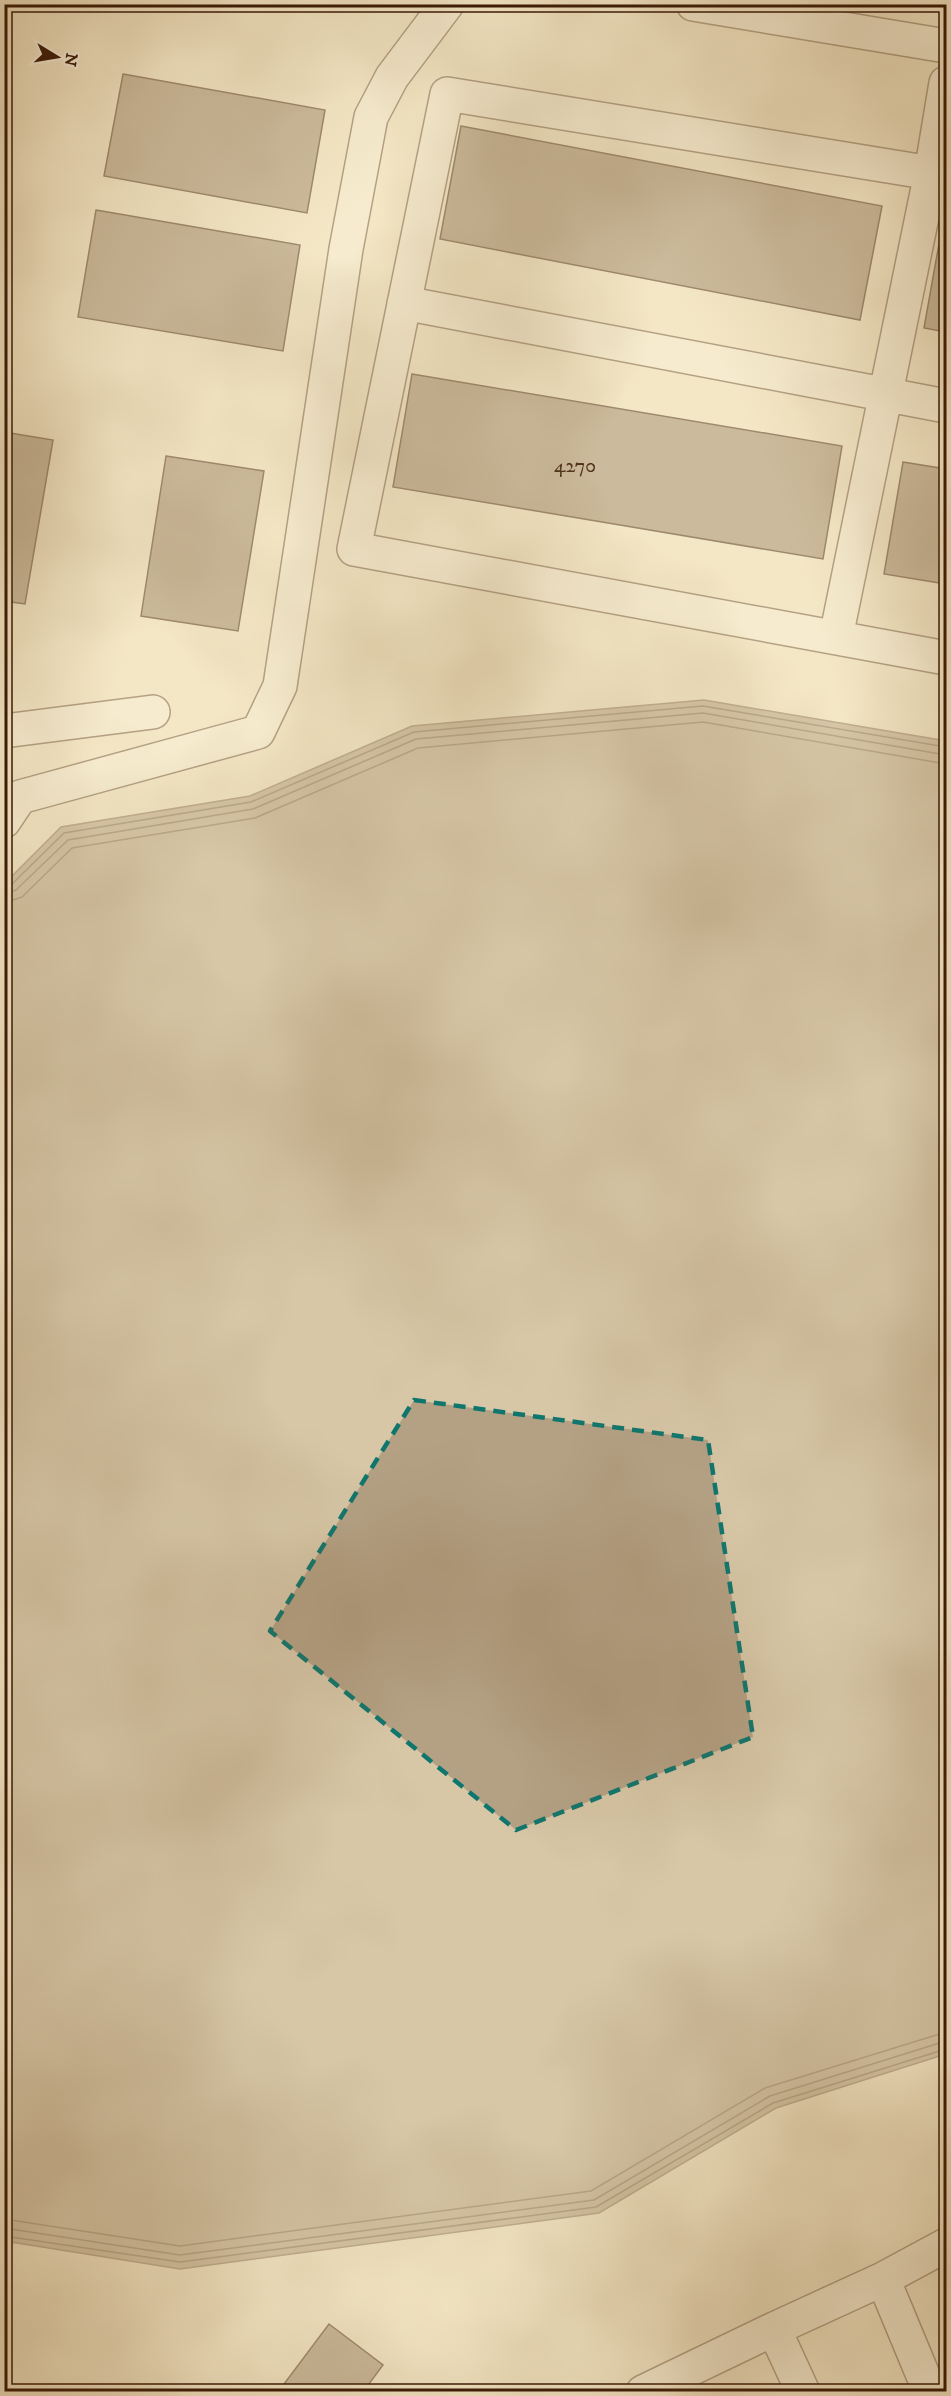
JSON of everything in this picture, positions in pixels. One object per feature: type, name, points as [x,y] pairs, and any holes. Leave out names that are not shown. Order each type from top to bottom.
[{"type":"street","points":[[10,802],[258,732],[280,686],[346,249],[371,117],[392,77],[447,4]]},
{"type":"street","points":[[693,4],[946,46]]},
{"type":"street","points":[[836,637],[886,394],[939,174],[946,83]]},
{"type":"street","points":[[939,174],[447,94],[354,549],[946,658]]},
{"type":"street","points":[[404,303],[946,406]]},
{"type":"street","points":[[4,731],[153,712]]},
{"type":"street","points":[[643,2391],[883,2279],[946,2245]]},
{"type":"street","points":[[883,2279],[930,2391]]},
{"type":"street","points":[[774,2329],[803,2391]]},
{"type":"highlighted area","points":[[414,1400],[708,1440],[753,1737],[516,1830],[270,1631]]},
{"type":"water","points":[[704,700],[946,741],[946,2054],[776,2108],[599,2213],[180,2269],[5,2241],[5,883],[61,827],[250,796],[412,726]]},
{"type":"building","points":[[123,74],[325,110],[307,213],[104,176]]},
{"type":"building","points":[[461,126],[882,206],[860,320],[440,239]]},
{"type":"building","points":[[96,210],[300,245],[283,351],[78,317]]},
{"type":"building","points":[[946,210],[946,332],[924,328]]},
{"type":"building","points":[[412,374],[842,446],[823,559],[393,487]]},
{"type":"building","points":[[4,432],[53,440],[25,604],[4,601]]},
{"type":"building","points":[[166,456],[264,471],[238,631],[141,616]]},
{"type":"building","points":[[903,462],[946,469],[946,584],[884,574]]},
{"type":"building","points":[[329,2324],[383,2365],[363,2392],[278,2392]]}]
